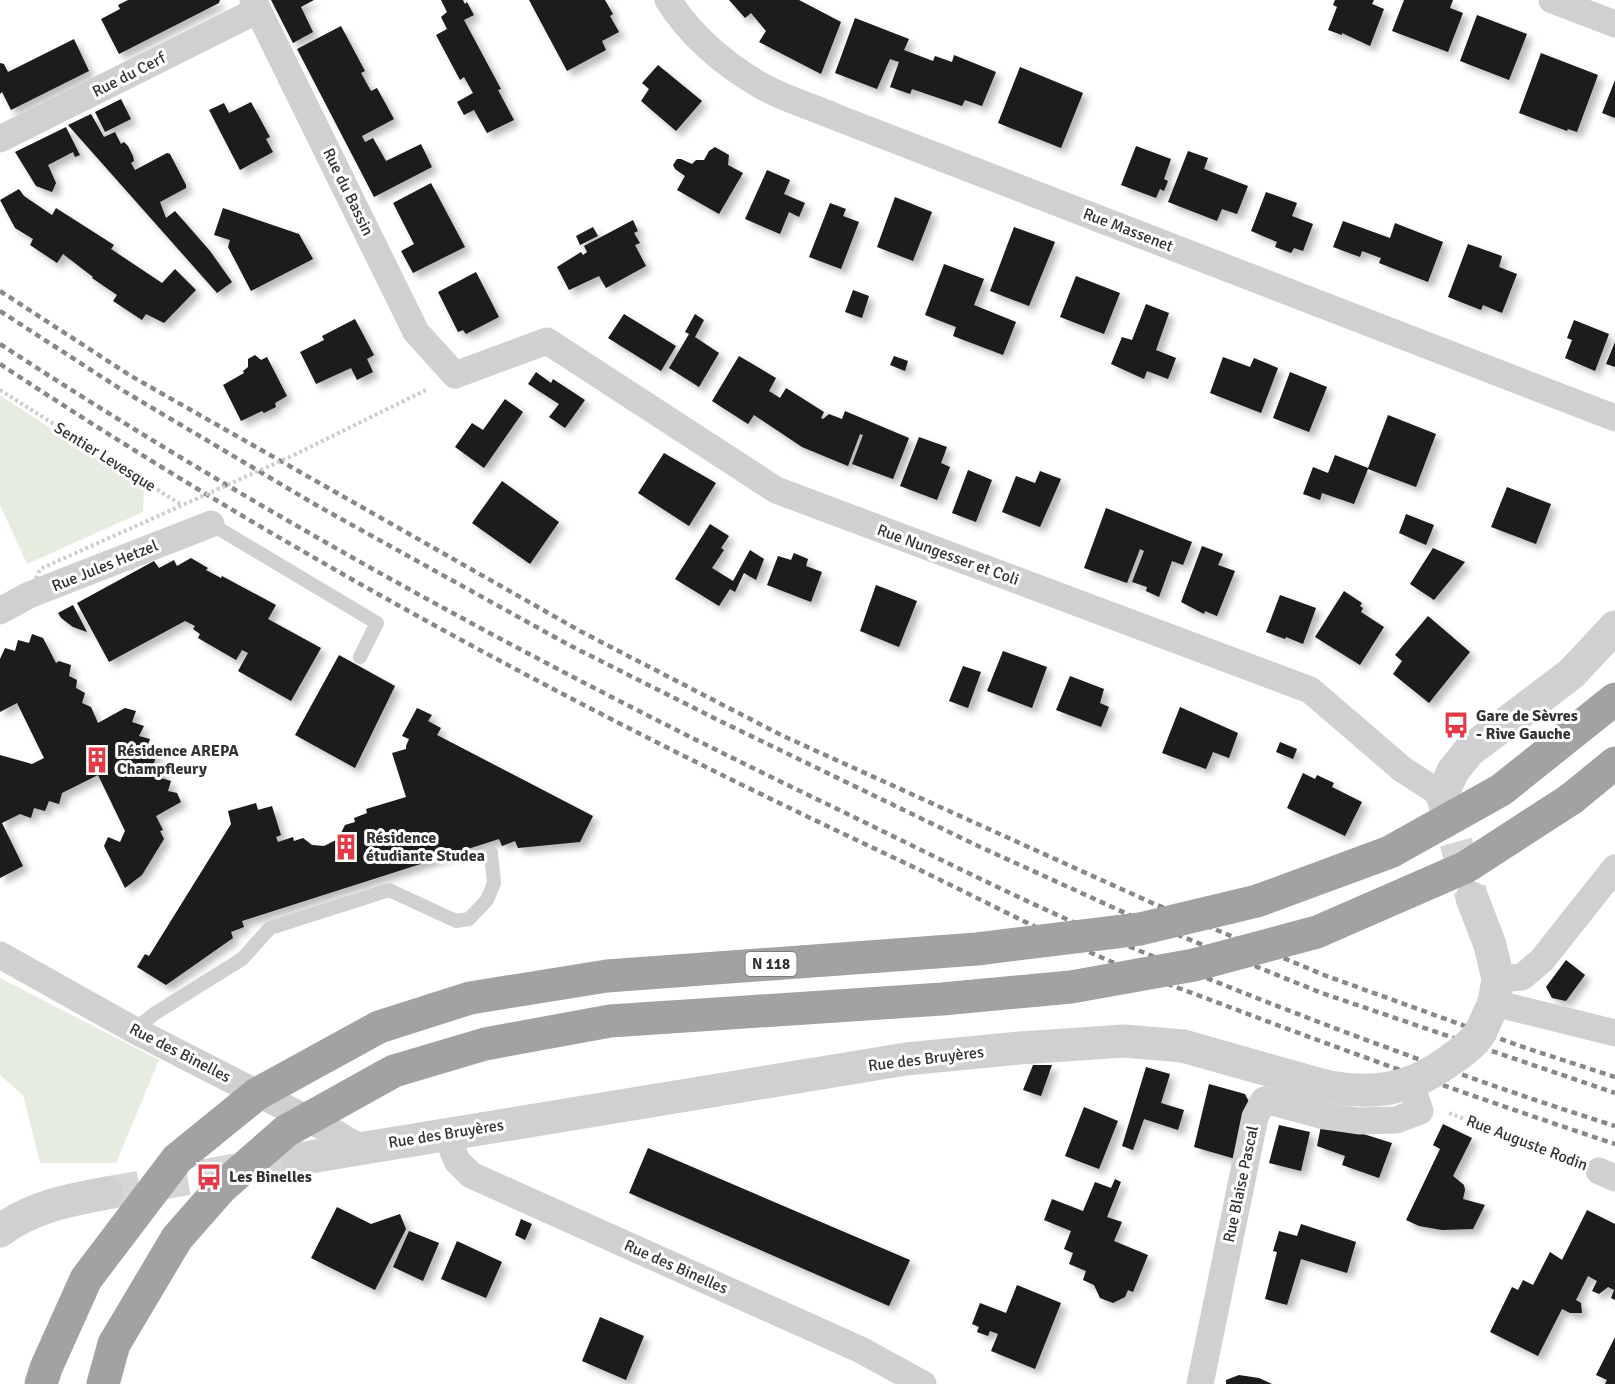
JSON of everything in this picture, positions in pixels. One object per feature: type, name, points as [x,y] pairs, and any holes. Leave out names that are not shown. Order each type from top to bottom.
[{"type":"highway","name":"N 118","points":[[41,1384],[86,1279],[177,1159],[257,1094],[379,1027],[470,998],[607,976],[977,949],[1140,929],[1257,901],[1390,852],[1461,813],[1501,790],[1615,699]]},
{"type":"highway","points":[[103,1384],[114,1344],[177,1238],[221,1188],[286,1131],[394,1071],[485,1044],[610,1021],[930,1000],[1071,987],[1194,964],[1317,933],[1466,867],[1571,799],[1615,763]]},
{"type":"street","name":"Rue Massenet","points":[[668,0],[712,52],[761,86],[838,118],[1615,418]]},
{"type":"street","points":[[1552,0],[1615,24]]},
{"type":"street","name":"Rue du Cerf","points":[[0,139],[255,5]]},
{"type":"street","name":"Rue du Bassin","points":[[255,5],[417,332],[455,375]]},
{"type":"street","name":"Rue Nungesser et Coli","points":[[455,375],[547,341],[776,490],[1310,690],[1402,769],[1442,795]]},
{"type":"street","name":"Rue Jules Hetzel","points":[[0,611],[29,596],[211,524]]},
{"type":"street","points":[[1442,795],[1453,771],[1469,751],[1571,674],[1615,627]]},
{"type":"street","points":[[1496,991],[1522,977],[1542,960],[1615,868]]},
{"type":"street","points":[[1472,898],[1490,945],[1496,991]]},
{"type":"street","name":"Rue des Binelles","points":[[0,956],[134,1030],[361,1148]]},
{"type":"street","points":[[1496,991],[1615,1033]]},
{"type":"street","name":"Rue des Bruyères","points":[[298,1159],[906,1059],[1124,1041],[1183,1046],[1322,1085],[1346,1090],[1370,1091],[1411,1084],[1434,1072],[1466,1050],[1479,1033],[1496,991]]},
{"type":"street","name":"Rue Blaise Pascal","points":[[1200,1384],[1255,1117],[1264,1100],[1324,1116],[1359,1121],[1396,1120],[1420,1111],[1411,1084]]},
{"type":"street","name":"Rue des Binelles","points":[[446,1134],[457,1161],[471,1175],[861,1350],[923,1384]]},
{"type":"street","points":[[0,1231],[15,1220],[64,1201],[107,1193]]},
{"type":"lane","points":[[211,524],[377,623],[360,657]]},
{"type":"lane","points":[[134,1030],[154,1014],[242,959],[270,928],[389,890],[456,921],[469,919],[487,900],[494,883],[491,853]]},
{"type":"path","points":[[29,596],[40,569],[294,455],[455,375]]},
{"type":"path","name":"Sentier Levesque","points":[[0,390],[211,524]]},
{"type":"path","name":"Rue Auguste Rodin","points":[[1439,1109],[1607,1174]]},
{"type":"shaded area","points":[[0,395],[144,490],[143,512],[27,564],[0,505]]},
{"type":"shaded area","points":[[0,978],[159,1060],[116,1163],[40,1163],[23,1095],[0,1075]]},
{"type":"building","points":[[128,0],[220,0],[219,3],[119,54],[101,19],[120,9],[118,5]]},
{"type":"building","points":[[271,0],[314,0],[301,7],[313,32],[293,43]]},
{"type":"building","points":[[441,0],[463,0],[465,4],[467,2],[474,15],[464,20],[501,89],[498,90],[514,120],[487,133],[474,110],[464,115],[457,102],[473,93],[464,77],[460,80],[436,35],[447,29],[441,17],[447,12]]},
{"type":"building","points":[[529,0],[605,0],[613,14],[610,16],[619,32],[602,41],[606,50],[567,71]]},
{"type":"building","points":[[729,0],[799,0],[841,22],[821,74],[759,42],[766,31],[751,13],[745,18]]},
{"type":"building","points":[[1335,0],[1374,0],[1372,4],[1384,9],[1370,46],[1342,33],[1342,35],[1328,30],[1337,7],[1333,5]]},
{"type":"building","points":[[1404,0],[1453,0],[1450,8],[1463,13],[1448,52],[1392,31]]},
{"type":"building","points":[[1477,15],[1527,34],[1509,80],[1460,61]]},
{"type":"building","points":[[855,18],[909,39],[904,50],[933,61],[935,56],[952,62],[954,55],[996,72],[982,106],[965,100],[962,106],[912,89],[910,94],[890,87],[899,62],[890,59],[877,89],[835,73]]},
{"type":"building","points":[[341,26],[365,71],[361,73],[371,91],[377,88],[394,119],[362,136],[365,142],[373,138],[386,161],[421,144],[432,167],[374,197],[297,49]]},
{"type":"building","points":[[74,39],[89,71],[11,110],[2,92],[0,94],[0,63],[4,64],[8,72]]},
{"type":"building","points":[[1541,53],[1598,75],[1577,132],[1568,129],[1567,131],[1519,113]]},
{"type":"building","points":[[658,65],[702,101],[676,131],[641,101],[649,89],[642,83]]},
{"type":"building","points":[[1020,67],[1083,93],[1061,148],[998,123]]},
{"type":"building","points":[[1615,80],[1615,118],[1602,113]]},
{"type":"building","points":[[121,99],[131,119],[105,132],[95,112]]},
{"type":"building","points":[[251,102],[270,137],[266,139],[273,152],[240,170],[209,110],[224,103],[229,113]]},
{"type":"building","points":[[91,114],[104,137],[115,132],[121,144],[124,142],[128,146],[133,156],[134,161],[131,163],[135,170],[167,153],[170,154],[186,188],[160,202],[166,218],[175,211],[210,251],[232,282],[217,293],[68,125]]},
{"type":"building","points":[[66,127],[80,155],[75,157],[73,152],[48,165],[56,183],[52,192],[36,186],[15,152]]},
{"type":"building","points":[[1136,146],[1171,159],[1164,179],[1168,181],[1164,191],[1160,189],[1156,198],[1121,185]]},
{"type":"building","points":[[715,147],[729,155],[728,165],[743,173],[719,214],[677,190],[685,176],[673,165],[677,159],[692,164],[696,160],[704,160],[709,151]]},
{"type":"building","points":[[1188,151],[1208,158],[1204,169],[1248,186],[1237,214],[1222,209],[1217,221],[1168,202]]},
{"type":"building","points":[[767,170],[790,180],[784,194],[805,203],[799,217],[789,212],[780,234],[745,219]]},
{"type":"building","points":[[431,183],[465,247],[413,273],[401,251],[414,244],[393,203]]},
{"type":"building","points":[[19,189],[24,196],[52,215],[56,208],[114,245],[111,249],[162,283],[175,269],[196,290],[164,323],[146,314],[142,320],[113,301],[117,295],[63,254],[57,263],[30,245],[33,239],[15,228],[0,200]]},
{"type":"building","points":[[1266,192],[1297,203],[1292,216],[1313,224],[1303,251],[1294,248],[1291,253],[1275,247],[1277,242],[1251,231]]},
{"type":"building","points":[[895,197],[932,212],[913,261],[877,247]]},
{"type":"building","points":[[830,203],[846,209],[843,216],[859,222],[841,269],[809,257]]},
{"type":"building","points":[[223,208],[299,234],[313,259],[251,291],[228,247],[230,240],[214,235]]},
{"type":"building","points":[[633,220],[638,231],[634,233],[640,243],[635,245],[646,266],[606,288],[599,276],[569,290],[557,267],[581,252],[583,255],[587,252],[584,246]]},
{"type":"building","points":[[1343,221],[1390,238],[1395,223],[1443,242],[1428,282],[1379,263],[1381,258],[1362,251],[1360,257],[1333,247]]},
{"type":"building","points":[[593,227],[598,236],[580,245],[576,236]]},
{"type":"building","points":[[1014,227],[1055,242],[1029,306],[990,291]]},
{"type":"building","points":[[1468,244],[1502,256],[1499,267],[1517,274],[1502,313],[1483,305],[1481,310],[1448,297]]},
{"type":"building","points":[[944,264],[984,279],[974,305],[1016,322],[1003,355],[953,336],[956,327],[925,315]]},
{"type":"building","points":[[476,272],[499,317],[466,334],[463,330],[458,332],[438,292]]},
{"type":"building","points":[[1076,276],[1120,293],[1104,334],[1060,317]]},
{"type":"building","points":[[853,290],[869,296],[862,318],[845,312]]},
{"type":"building","points":[[1146,304],[1169,313],[1156,350],[1176,358],[1168,379],[1147,371],[1144,379],[1111,364],[1122,337],[1132,340]]},
{"type":"building","points":[[624,314],[676,346],[661,371],[608,338]]},
{"type":"building","points":[[695,314],[704,320],[695,337],[719,353],[699,387],[669,368],[689,334],[685,332]]},
{"type":"building","points":[[355,319],[374,355],[367,359],[373,372],[357,380],[351,368],[316,384],[300,352],[324,340],[322,336]]},
{"type":"building","points":[[1574,320],[1609,334],[1595,371],[1565,358],[1572,340],[1567,338]]},
{"type":"building","points":[[1615,342],[1615,367],[1606,364]]},
{"type":"building","points":[[255,355],[261,360],[267,357],[287,396],[275,403],[276,407],[241,421],[223,385],[244,373],[243,371],[248,367],[248,359]]},
{"type":"building","points":[[739,356],[776,378],[769,391],[780,398],[786,388],[824,412],[821,418],[823,419],[829,414],[842,419],[845,411],[909,438],[893,479],[852,464],[863,435],[860,434],[848,466],[802,447],[754,415],[748,424],[712,401]]},
{"type":"building","points":[[894,356],[908,361],[905,371],[890,365]]},
{"type":"building","points":[[1223,357],[1250,367],[1254,358],[1278,368],[1261,413],[1210,393]]},
{"type":"building","points":[[536,372],[551,383],[553,379],[585,400],[565,428],[549,417],[559,404],[528,384]]},
{"type":"building","points":[[1290,372],[1327,387],[1309,432],[1273,418]]},
{"type":"building","points":[[505,399],[523,412],[484,468],[455,447],[472,423],[483,430]]},
{"type":"building","points":[[1388,415],[1436,434],[1416,487],[1368,469],[1354,504],[1322,493],[1320,500],[1303,494],[1313,467],[1328,473],[1335,455],[1368,468]]},
{"type":"building","points":[[919,437],[947,447],[941,463],[950,467],[937,500],[900,486]]},
{"type":"building","points":[[664,453],[716,483],[689,526],[638,493]]},
{"type":"building","points":[[968,470],[992,480],[976,522],[952,513]]},
{"type":"building","points":[[1040,471],[1061,479],[1040,527],[1002,512],[1016,476],[1035,483]]},
{"type":"building","points":[[502,481],[559,522],[530,564],[472,523]]},
{"type":"building","points":[[1507,487],[1551,504],[1536,544],[1491,527]]},
{"type":"building","points":[[1106,508],[1192,542],[1183,565],[1172,561],[1159,597],[1146,591],[1147,587],[1132,582],[1144,551],[1140,549],[1127,583],[1084,568]]},
{"type":"building","points":[[1406,514],[1434,525],[1426,545],[1399,533]]},
{"type":"building","points":[[710,524],[729,536],[721,548],[724,550],[712,568],[733,581],[750,550],[764,559],[756,580],[744,573],[735,592],[730,589],[719,606],[675,579]]},
{"type":"building","points":[[1202,546],[1223,554],[1218,565],[1235,571],[1217,616],[1205,611],[1204,614],[1181,602]]},
{"type":"building","points":[[1433,548],[1465,562],[1434,600],[1410,584]]},
{"type":"building","points":[[794,553],[808,559],[806,566],[822,572],[811,602],[767,585],[778,556],[791,560]]},
{"type":"building","points":[[191,558],[208,568],[206,570],[276,605],[268,619],[321,648],[291,701],[238,671],[248,653],[242,650],[236,660],[198,638],[200,634],[193,629],[195,626],[185,621],[109,662],[77,603],[154,561],[159,568],[174,560],[177,566]]},
{"type":"building","points":[[876,585],[917,601],[899,647],[860,631]]},
{"type":"building","points":[[1344,591],[1362,603],[1361,612],[1384,627],[1360,665],[1315,637]]},
{"type":"building","points":[[1280,595],[1316,608],[1303,644],[1266,632]]},
{"type":"building","points":[[73,605],[87,632],[73,627],[58,613]]},
{"type":"building","points":[[1428,616],[1470,652],[1429,703],[1393,674],[1402,661],[1395,655]]},
{"type":"building","name":"Résidence AREPA Champfleury","points":[[32,634],[43,638],[56,663],[59,661],[71,665],[69,676],[77,680],[76,688],[85,693],[82,703],[91,707],[98,723],[125,708],[136,711],[132,722],[144,726],[139,736],[150,739],[146,749],[157,753],[154,763],[165,767],[161,778],[171,781],[168,791],[177,793],[181,802],[156,816],[163,830],[160,831],[164,839],[142,875],[125,888],[104,846],[108,837],[120,842],[125,831],[98,775],[62,793],[59,804],[49,801],[45,811],[34,808],[31,818],[20,814],[2,823],[23,866],[0,878],[0,755],[32,764],[44,758],[17,703],[0,712],[0,659],[5,648],[15,651],[18,640],[29,643]]},
{"type":"building","points":[[1003,651],[1047,667],[1032,708],[987,691]]},
{"type":"building","points":[[339,655],[395,686],[355,768],[295,735]]},
{"type":"building","points":[[963,666],[981,672],[968,708],[949,701]]},
{"type":"building","points":[[1070,676],[1104,689],[1100,703],[1109,707],[1101,727],[1056,710]]},
{"type":"building","points":[[1180,707],[1238,733],[1229,758],[1213,752],[1206,769],[1162,753]]},
{"type":"building","name":"Résidence étudiante Studea","points":[[417,708],[432,715],[428,721],[441,728],[437,735],[593,816],[580,842],[518,848],[515,841],[502,846],[499,839],[242,921],[244,927],[231,932],[233,938],[166,985],[137,967],[145,954],[149,956],[231,824],[228,811],[256,803],[258,810],[272,806],[281,835],[276,837],[278,842],[293,837],[294,841],[303,838],[312,845],[324,846],[338,839],[345,825],[355,822],[354,818],[367,813],[366,809],[406,797],[392,753],[406,749],[409,739],[402,736]]},
{"type":"building","points":[[1280,742],[1297,749],[1293,759],[1276,752]]},
{"type":"building","points":[[1303,773],[1315,779],[1317,775],[1334,783],[1332,787],[1362,802],[1345,836],[1287,808]]},
{"type":"building","points":[[1566,960],[1585,975],[1566,1001],[1552,998],[1546,987]]},
{"type":"building","points":[[1033,1065],[1052,1065],[1041,1096],[1023,1090]]},
{"type":"building","points":[[1146,1067],[1170,1074],[1161,1103],[1184,1110],[1178,1130],[1144,1119],[1133,1150],[1122,1146]]},
{"type":"building","points":[[1209,1084],[1245,1094],[1251,1106],[1239,1160],[1194,1147]]},
{"type":"building","points":[[1084,1107],[1118,1121],[1099,1169],[1065,1156]]},
{"type":"building","points":[[1322,1121],[1392,1143],[1379,1178],[1342,1165],[1345,1156],[1317,1146]]},
{"type":"building","points":[[1443,1124],[1472,1138],[1453,1176],[1464,1185],[1463,1199],[1485,1205],[1473,1229],[1442,1230],[1419,1226],[1406,1220],[1440,1149],[1433,1145]]},
{"type":"building","points":[[1279,1125],[1310,1132],[1301,1171],[1269,1163]]},
{"type":"building","points":[[648,1148],[910,1260],[889,1306],[629,1193]]},
{"type":"building","points":[[1115,1179],[1121,1182],[1107,1217],[1122,1222],[1114,1241],[1148,1255],[1133,1292],[1128,1290],[1125,1297],[1113,1303],[1100,1298],[1094,1285],[1083,1280],[1086,1271],[1069,1264],[1073,1253],[1064,1249],[1071,1231],[1044,1220],[1052,1199],[1083,1211],[1095,1182],[1111,1188]]},
{"type":"building","points":[[337,1207],[371,1224],[400,1214],[406,1229],[375,1290],[311,1258]]},
{"type":"building","points":[[1587,1210],[1615,1224],[1615,1300],[1611,1298],[1614,1290],[1608,1287],[1599,1294],[1592,1291],[1597,1281],[1588,1276],[1576,1300],[1581,1303],[1582,1313],[1570,1313],[1562,1309],[1538,1356],[1490,1332],[1512,1287],[1518,1290],[1523,1280],[1533,1285],[1550,1252],[1562,1260]]},
{"type":"building","points":[[521,1219],[532,1224],[525,1240],[515,1235]]},
{"type":"building","points":[[1301,1224],[1356,1242],[1347,1273],[1301,1259],[1287,1305],[1265,1299],[1277,1252],[1273,1251],[1279,1231],[1297,1236]]},
{"type":"building","points":[[409,1231],[439,1243],[423,1281],[393,1267]]},
{"type":"building","points":[[457,1241],[502,1262],[486,1298],[441,1279]]},
{"type":"building","points":[[1017,1285],[1061,1303],[1035,1369],[991,1351],[998,1334],[990,1331],[988,1336],[977,1332],[979,1327],[972,1324],[980,1303],[1006,1313]]},
{"type":"building","points":[[600,1317],[644,1336],[626,1380],[582,1361]]},
{"type":"building","points":[[1615,1337],[1615,1384],[1605,1384],[1607,1380],[1596,1375]]},
{"type":"building","points":[[1239,1375],[1259,1378],[1272,1384],[1226,1384],[1226,1380]]},
{"type":"tunnel","points":[[1442,795],[1471,894]]},
{"type":"tunnel","points":[[107,1193],[298,1159]]},
{"type":"railway","points":[[0,291],[131,376],[580,631],[781,735],[1150,902],[1324,975],[1523,1047],[1615,1077]]},
{"type":"railway","points":[[0,311],[122,390],[316,505],[569,645],[976,845],[1134,917],[1319,992],[1615,1093]]},
{"type":"railway","points":[[0,344],[201,470],[511,645],[722,753],[975,876],[1123,944],[1245,993],[1429,1063],[1615,1126]]},
{"type":"railway","points":[[0,364],[108,434],[329,567],[555,690],[785,806],[1105,959],[1375,1061],[1615,1144]]},
{"type":"place","name":"Gare de Sèvres - Rive Gauche","points":[[1456,725]]},
{"type":"place","name":"Résidence AREPA Champfleury","points":[[97,760]]},
{"type":"place","name":"Résidence étudiante Studea","points":[[346,847]]},
{"type":"place","name":"Les Binelles","points":[[209,1177]]}]
